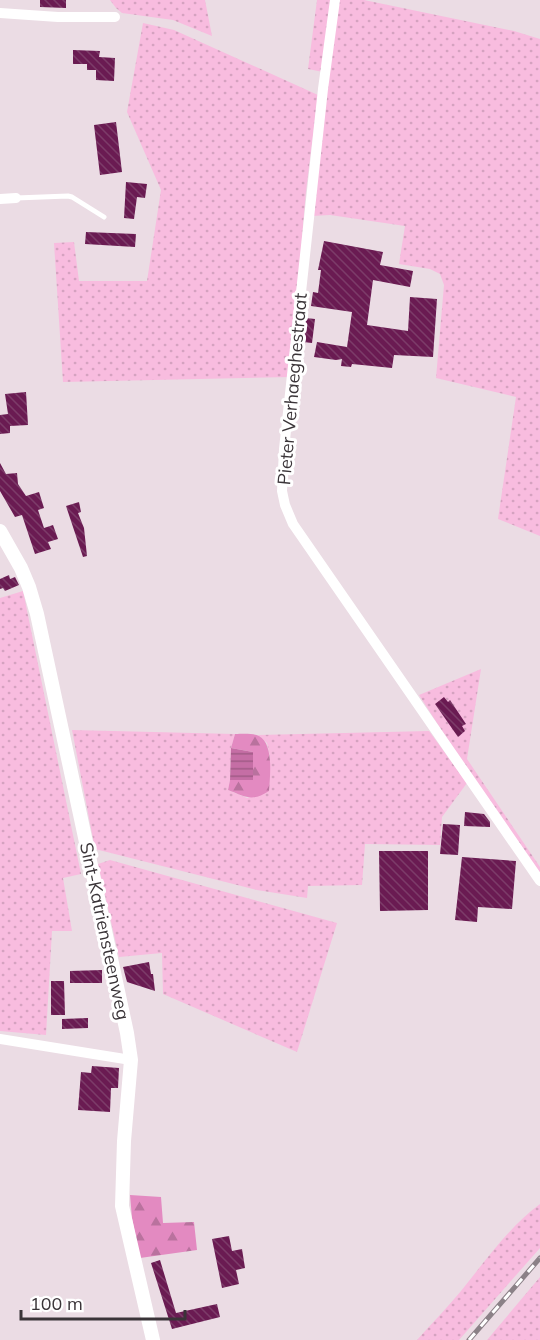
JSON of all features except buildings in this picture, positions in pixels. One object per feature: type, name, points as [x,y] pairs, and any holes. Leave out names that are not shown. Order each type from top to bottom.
[{"type":"street","name":"Pieter Verhaeghestraat","points":[[334,0],[322,88],[284,449],[282,491],[285,505],[293,524],[540,881]]},
{"type":"street","points":[[0,13],[115,17]]},
{"type":"street","points":[[0,199],[16,198]]},
{"type":"street","name":"Sint-Katriensteenweg","points":[[0,531],[21,568],[37,614],[128,1033],[131,1060],[124,1141],[122,1206],[153,1340]]},
{"type":"street","points":[[0,1039],[131,1060]]},
{"type":"lane","points":[[16,198],[68,196],[104,217]]},
{"type":"shaded area","points":[[110,0],[205,0],[212,36],[173,20],[122,13]]},
{"type":"shaded area","points":[[317,0],[331,0],[323,72],[308,69]]},
{"type":"shaded area","points":[[338,0],[364,0],[514,31],[540,39],[540,536],[498,519],[516,397],[436,378],[444,285],[440,274],[430,269],[399,264],[405,226],[330,215],[312,216]]},
{"type":"shaded area","points":[[143,23],[174,30],[318,95],[306,191],[290,377],[63,382],[54,243],[74,242],[79,281],[147,281],[161,190],[127,112]]},
{"type":"shaded area","points":[[23,591],[81,874],[63,878],[72,931],[52,931],[46,1035],[0,1031],[0,598]]},
{"type":"shaded area","points":[[481,669],[467,759],[540,867],[540,876],[419,695]]},
{"type":"shaded area","points":[[72,730],[235,734],[231,748],[228,790],[247,798],[269,791],[270,757],[267,743],[258,735],[429,731],[467,783],[442,817],[440,845],[365,844],[362,885],[308,886],[307,898],[257,890],[95,849]]},
{"type":"shaded area","points":[[231,748],[253,752],[253,780],[230,780]]},
{"type":"shaded area","points":[[110,860],[337,923],[297,1052],[163,994],[162,953],[119,957],[98,864]]},
{"type":"shaded area","points":[[540,1204],[540,1248],[459,1340],[417,1340],[508,1234]]},
{"type":"shaded area","points":[[540,1277],[540,1340],[487,1340]]},
{"type":"green space","points":[[235,734],[257,735],[264,740],[270,761],[269,791],[249,797],[228,790],[230,780],[253,779],[253,752],[231,748]]},
{"type":"green space","points":[[130,1195],[161,1197],[163,1223],[194,1222],[197,1250],[140,1258]]},
{"type":"railway","points":[[469,1340],[540,1258]]}]
